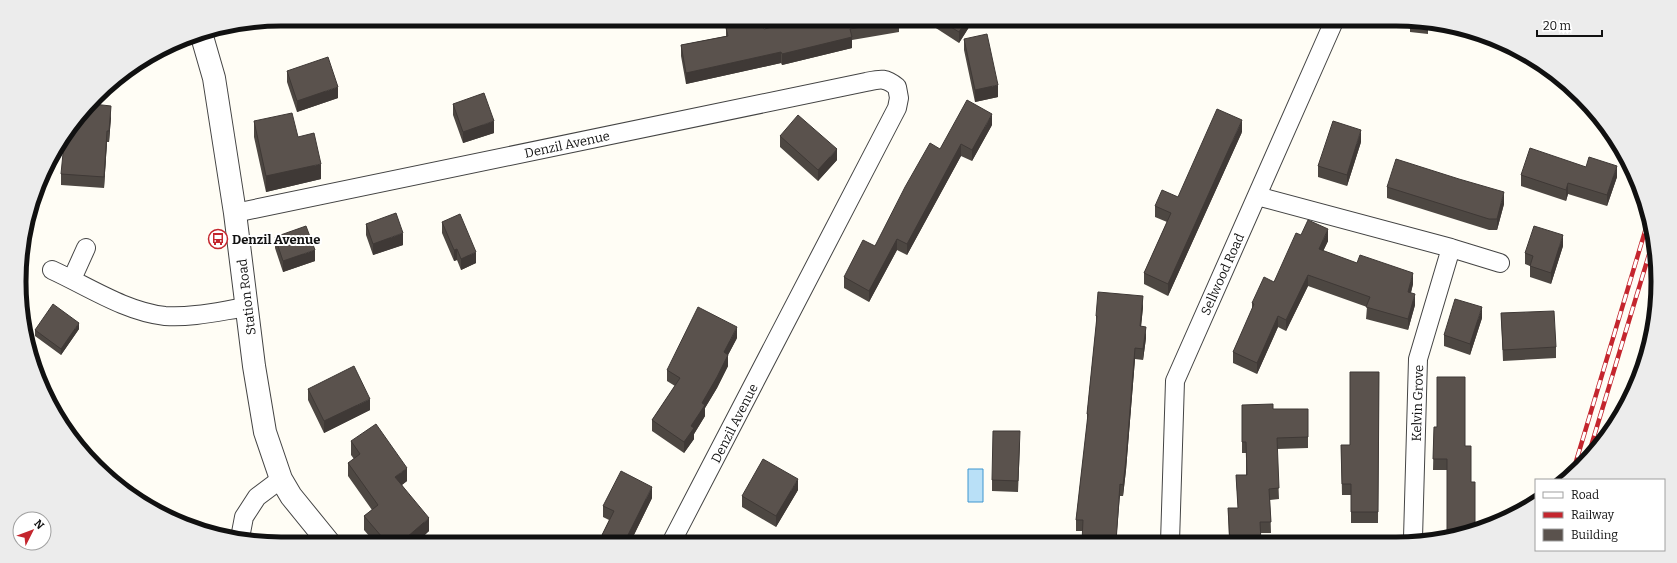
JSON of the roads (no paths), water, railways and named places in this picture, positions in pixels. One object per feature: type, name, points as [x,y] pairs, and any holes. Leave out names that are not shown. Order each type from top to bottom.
[{"type":"street","name":"Sellwood Road","points":[[1170,537],[1175,380],[1332,26]]},
{"type":"street","name":"Station Road","points":[[203,39],[214,78],[235,213],[254,366],[265,432],[281,479],[291,496],[324,537]]},
{"type":"street","name":"Denzil Avenue","points":[[235,213],[880,79],[902,81],[897,108],[674,537]]},
{"type":"street","points":[[1256,196],[1451,248],[1500,263]]},
{"type":"street","points":[[72,279],[86,248]]},
{"type":"street","name":"Kelvin Grove","points":[[1413,536],[1418,359],[1451,248]]},
{"type":"street","points":[[52,270],[133,309],[165,316],[197,315],[247,307]]},
{"type":"street","points":[[241,534],[244,517],[257,497],[281,479]]},
{"type":"water","points":[[968,469],[983,469],[983,502],[968,502]]},
{"type":"railway","points":[[1576,462],[1645,230]]},
{"type":"railway","points":[[1591,446],[1649,253]]},
{"type":"place","name":"Denzil Avenue","points":[[218,239]]}]
